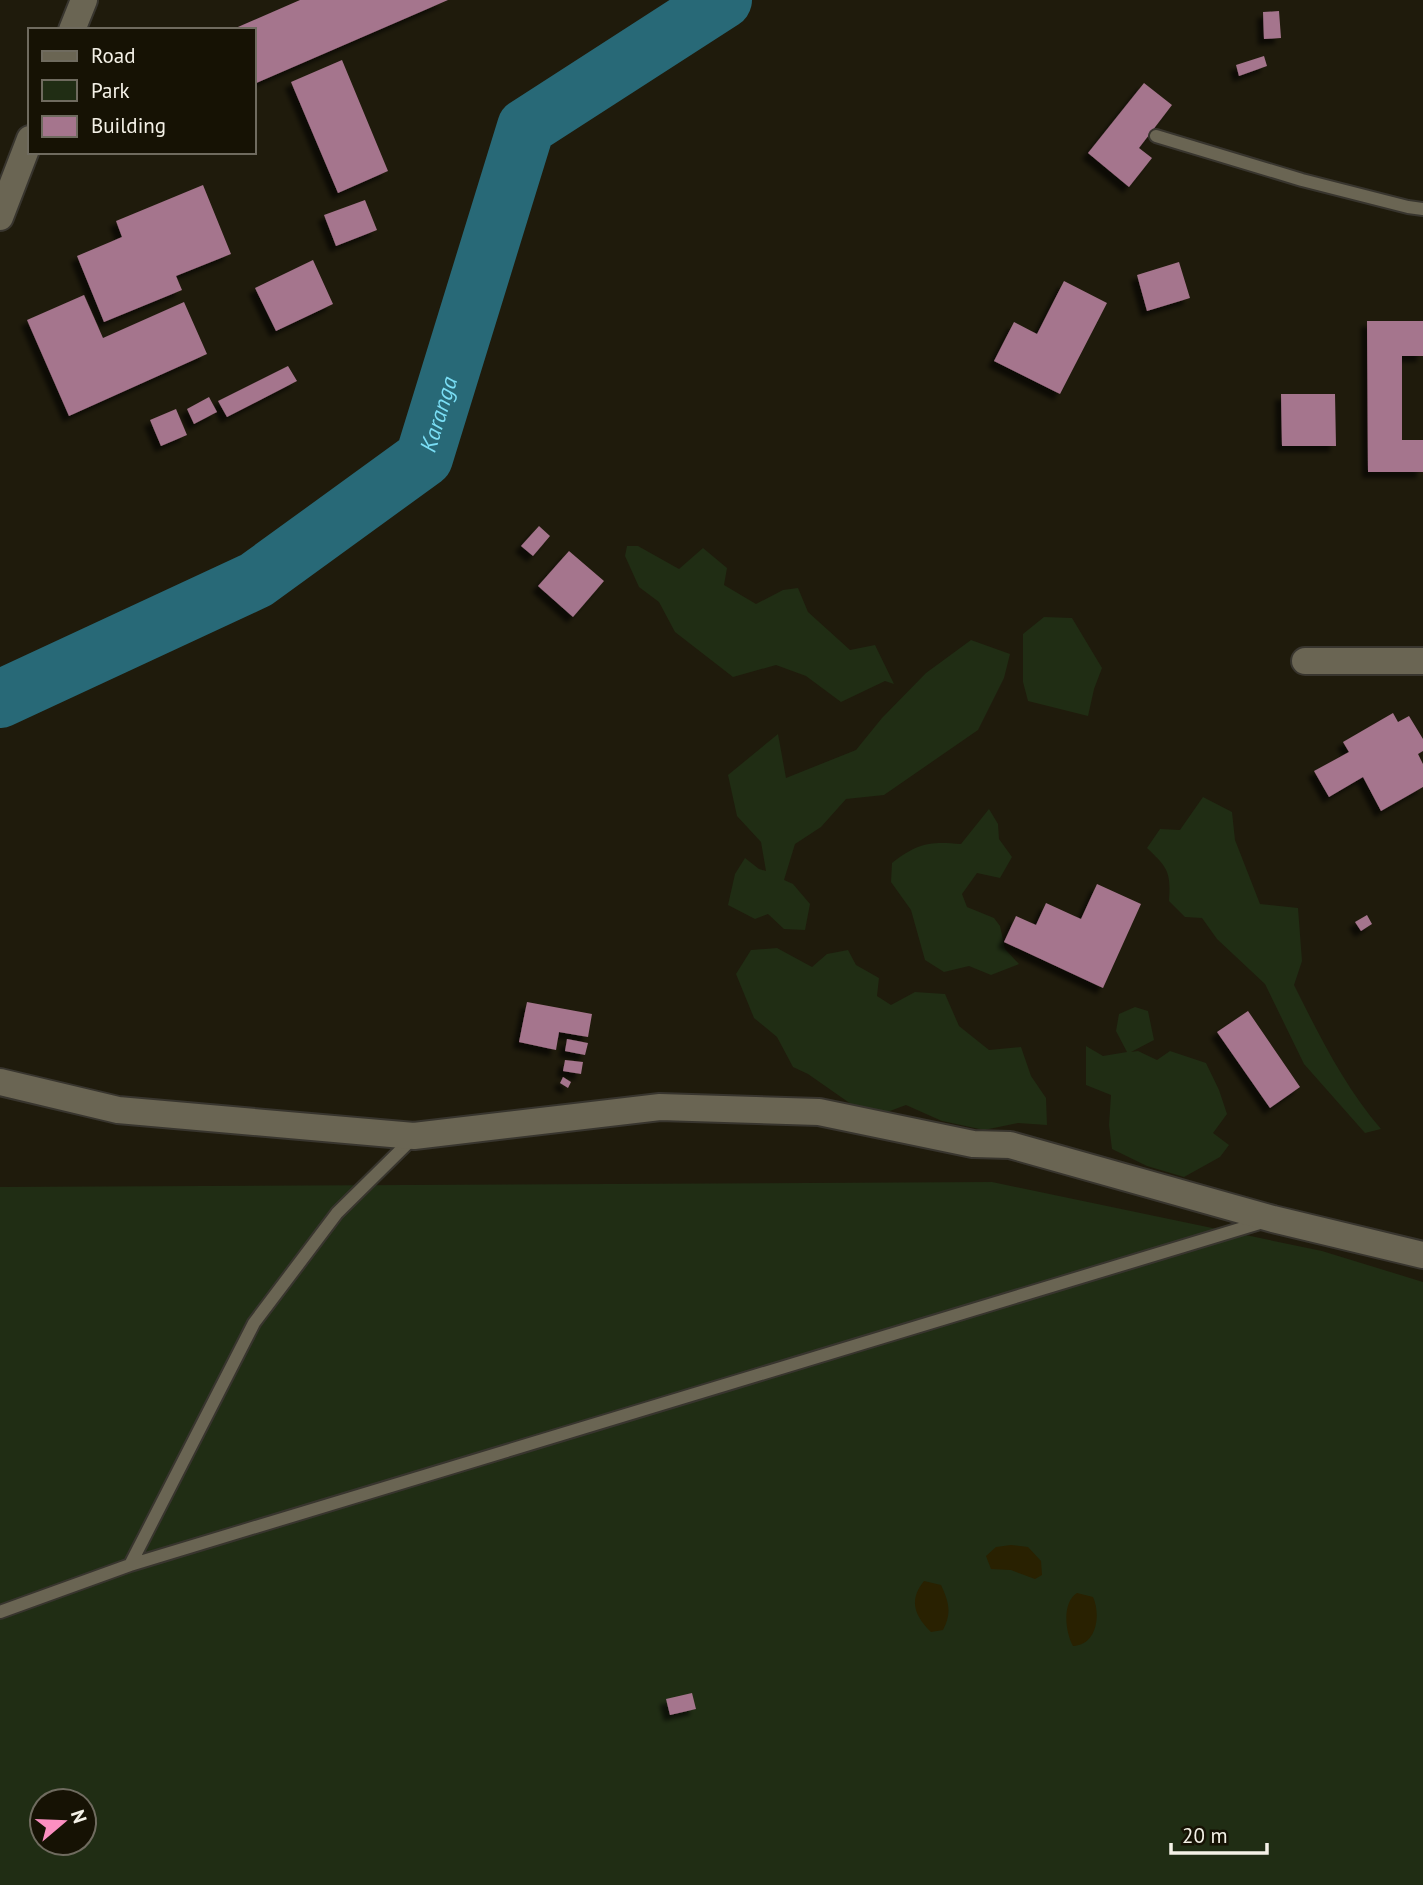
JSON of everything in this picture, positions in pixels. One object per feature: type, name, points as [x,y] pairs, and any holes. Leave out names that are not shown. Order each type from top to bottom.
[{"type":"street","points":[[73,28],[84,0]]},
{"type":"street","points":[[0,217],[28,144]]},
{"type":"street","points":[[1306,661],[1423,661]]},
{"type":"street","points":[[0,1082],[118,1110],[414,1136],[660,1107],[819,1112],[974,1144],[1010,1145],[1273,1219],[1423,1255]]},
{"type":"lane","points":[[1156,136],[1302,180],[1423,209]]},
{"type":"lane","points":[[130,1565],[254,1323],[337,1213],[414,1136]]},
{"type":"lane","points":[[0,1612],[130,1565],[1273,1219]]},
{"type":"green space","points":[[627,546],[638,546],[679,569],[703,548],[727,568],[724,585],[756,604],[783,590],[798,588],[808,612],[850,650],[875,645],[894,684],[885,681],[841,702],[806,676],[776,665],[733,677],[675,632],[659,602],[639,587],[625,556]]},
{"type":"green space","points":[[1044,617],[1072,618],[1102,668],[1088,716],[1028,701],[1023,682],[1023,634]]},
{"type":"green space","points":[[971,640],[1010,654],[1004,678],[978,730],[884,795],[846,799],[821,827],[795,844],[784,880],[793,884],[810,904],[805,930],[784,929],[768,914],[755,919],[728,905],[735,874],[745,858],[766,871],[761,842],[737,816],[728,775],[778,734],[786,778],[856,750],[882,718],[926,673]]},
{"type":"green space","points":[[1203,797],[1232,812],[1235,840],[1260,904],[1298,908],[1302,961],[1294,985],[1344,1078],[1381,1129],[1365,1133],[1304,1064],[1265,984],[1217,939],[1202,918],[1185,917],[1169,901],[1167,871],[1147,848],[1160,829],[1180,830]]},
{"type":"green space","points":[[989,809],[998,824],[999,839],[1012,857],[1000,878],[977,873],[962,894],[967,907],[994,918],[1000,926],[1005,949],[1019,964],[991,975],[969,966],[944,972],[925,960],[911,910],[891,882],[892,863],[909,851],[924,845],[961,844]]},
{"type":"green space","points":[[777,948],[812,967],[827,954],[848,950],[856,965],[879,978],[877,996],[891,1005],[915,992],[945,994],[959,1026],[989,1050],[1021,1047],[1031,1076],[1046,1098],[1047,1125],[1018,1123],[984,1130],[942,1121],[906,1105],[871,1118],[808,1074],[793,1067],[777,1037],[754,1018],[736,974],[751,950]]},
{"type":"green space","points":[[1135,1007],[1148,1011],[1154,1040],[1131,1052],[1138,1051],[1157,1060],[1170,1051],[1206,1063],[1227,1114],[1213,1133],[1229,1145],[1220,1157],[1184,1177],[1147,1166],[1112,1149],[1109,1125],[1111,1095],[1086,1085],[1086,1046],[1103,1056],[1127,1052],[1116,1031],[1119,1014]]},
{"type":"green space","points":[[992,1182],[1322,1251],[1423,1282],[1423,1885],[0,1885],[0,1187]]},
{"type":"sand","points":[[996,1547],[1028,1547],[1041,1561],[1042,1575],[1035,1579],[1011,1570],[991,1569],[986,1556]]},
{"type":"sand","points":[[924,1581],[941,1585],[944,1591],[948,1613],[943,1630],[931,1632],[918,1614],[916,1595]]},
{"type":"sand","points":[[1077,1593],[1093,1597],[1097,1620],[1092,1635],[1081,1644],[1073,1646],[1066,1618],[1069,1603]]},
{"type":"building","points":[[300,0],[448,0],[256,83],[256,28],[236,28]]},
{"type":"building","points":[[1279,11],[1281,38],[1264,39],[1263,12]]},
{"type":"building","points":[[1264,56],[1267,66],[1239,76],[1236,65]]},
{"type":"building","points":[[342,60],[388,171],[338,193],[291,82]]},
{"type":"building","points":[[1144,83],[1172,105],[1139,148],[1152,158],[1129,187],[1088,153]]},
{"type":"building","points":[[203,185],[231,254],[176,276],[182,290],[104,322],[77,256],[122,237],[116,221]]},
{"type":"building","points":[[365,200],[377,230],[336,246],[324,215]]},
{"type":"building","points":[[313,260],[333,304],[276,331],[255,288]]},
{"type":"building","points":[[1179,262],[1190,298],[1147,311],[1137,275]]},
{"type":"building","points":[[1064,281],[1107,303],[1060,394],[994,361],[1014,322],[1037,334]]},
{"type":"building","points":[[84,295],[103,338],[184,302],[207,354],[69,416],[27,320]]},
{"type":"building","points":[[1367,321],[1423,321],[1423,356],[1402,356],[1402,440],[1423,440],[1423,472],[1368,472]]},
{"type":"building","points":[[288,366],[297,381],[227,417],[218,401]]},
{"type":"building","points":[[1281,394],[1335,394],[1336,446],[1282,446]]},
{"type":"building","points":[[209,397],[217,412],[194,424],[187,409]]},
{"type":"building","points":[[176,409],[187,435],[161,446],[150,420]]},
{"type":"building","points":[[539,526],[550,536],[533,556],[521,546]]},
{"type":"building","points":[[569,551],[604,581],[573,617],[538,586]]},
{"type":"building","points":[[1393,713],[1398,722],[1409,716],[1423,739],[1423,751],[1418,754],[1423,764],[1423,787],[1381,811],[1363,777],[1329,797],[1314,771],[1349,752],[1343,742]]},
{"type":"building","points":[[1097,884],[1141,904],[1103,988],[1004,942],[1016,916],[1036,925],[1046,903],[1081,919]]},
{"type":"building","points":[[1367,915],[1372,924],[1361,931],[1355,922]]},
{"type":"building","points":[[527,1002],[592,1014],[588,1037],[559,1032],[556,1050],[519,1042]]},
{"type":"building","points":[[1248,1011],[1300,1087],[1270,1108],[1217,1032]]},
{"type":"building","points":[[567,1039],[588,1043],[585,1055],[565,1051]]},
{"type":"building","points":[[565,1060],[583,1062],[581,1074],[563,1071]]},
{"type":"building","points":[[563,1077],[571,1082],[568,1088],[560,1083]]},
{"type":"building","points":[[692,1693],[696,1709],[670,1715],[666,1699]]},
{"type":"waterway","name":"Karanga","points":[[0,699],[256,580],[424,458],[526,127],[723,0]]}]
